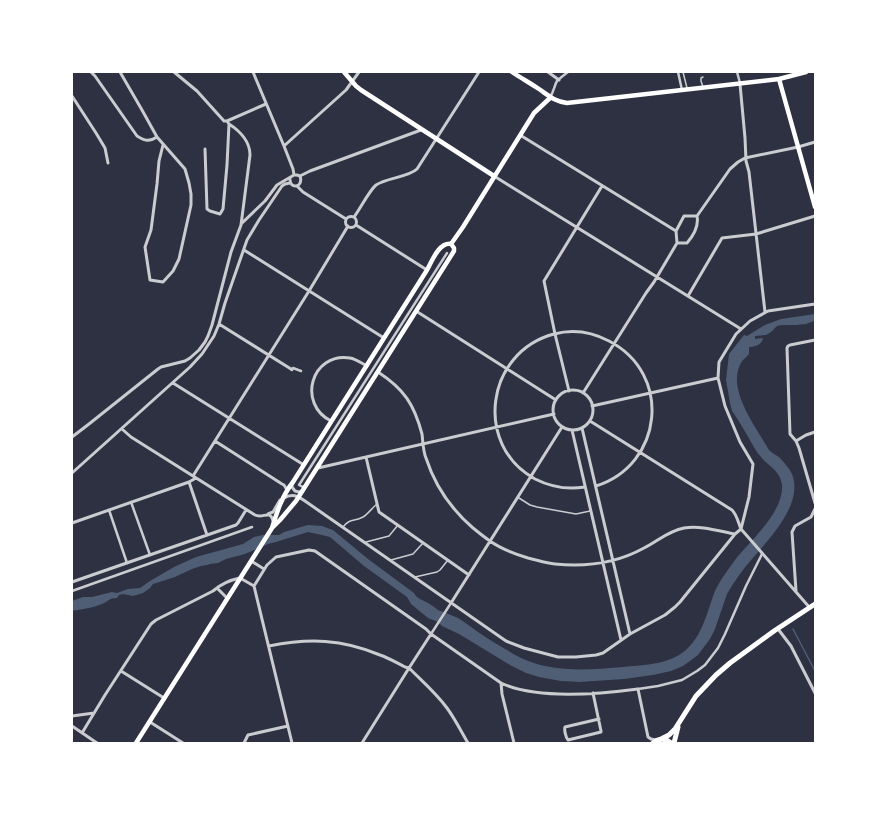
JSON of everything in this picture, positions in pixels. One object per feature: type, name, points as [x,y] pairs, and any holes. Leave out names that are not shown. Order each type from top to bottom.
[{"type":"main road","points":[[344,72],[360,90],[494,176]]},
{"type":"main road","points":[[512,72],[550,98],[559,101],[572,102],[740,84],[779,79],[806,72]]},
{"type":"main road","points":[[779,79],[815,206]]},
{"type":"main road","points":[[451,244],[536,111],[550,98]]},
{"type":"main road","points":[[272,528],[280,501],[286,491],[367,366],[441,247],[446,243],[451,244]]},
{"type":"main road","points":[[136,743],[256,552],[272,528],[290,509],[318,468],[454,251],[451,244]]},
{"type":"main road","points":[[658,741],[673,731],[696,696],[716,675],[730,663],[813,606]]},
{"type":"main road","points":[[674,743],[680,721]]},
{"type":"main road","points":[[658,741],[667,740],[671,743]]},
{"type":"street","points":[[91,72],[137,136],[151,141],[157,137]]},
{"type":"street","points":[[120,72],[157,137],[185,169],[189,183],[191,205],[182,248],[176,265],[169,277],[163,282],[150,280],[145,247],[151,230],[159,161],[163,145]]},
{"type":"street","points":[[72,437],[159,367],[185,361],[199,350],[208,336],[212,326],[231,252],[241,225],[250,152],[248,145],[237,130],[228,122],[222,120],[198,91],[174,72]]},
{"type":"street","points":[[253,72],[294,174]]},
{"type":"street","points":[[284,146],[346,90],[359,72]]},
{"type":"street","points":[[354,217],[375,186],[416,171],[479,72]]},
{"type":"street","points":[[548,72],[558,80]]},
{"type":"street","points":[[550,98],[558,80],[568,72]]},
{"type":"street","points":[[678,72],[682,90]]},
{"type":"street","points":[[737,72],[740,84],[745,138],[745,158],[749,172],[765,312]]},
{"type":"street","points":[[72,96],[105,148],[108,164]]},
{"type":"street","points":[[228,122],[266,104]]},
{"type":"street","points":[[205,149],[208,209],[216,214],[220,214],[222,213],[223,209],[227,165],[228,122]]},
{"type":"street","points":[[294,174],[300,176],[421,130]]},
{"type":"street","points":[[520,135],[676,231]]},
{"type":"street","points":[[677,243],[687,243],[691,238],[698,222],[697,216],[730,169],[738,162],[745,158],[815,142]]},
{"type":"street","points":[[241,225],[265,201],[276,185],[290,178],[294,174]]},
{"type":"street","points":[[297,186],[301,182],[300,176]]},
{"type":"street","points":[[494,176],[740,329]]},
{"type":"street","points":[[290,178],[290,183]]},
{"type":"street","points":[[72,473],[173,383],[202,354],[214,336],[219,324],[249,236],[282,186],[290,183],[293,186],[297,186],[303,192],[346,219]]},
{"type":"street","points":[[569,391],[544,281],[602,186]]},
{"type":"street","points":[[346,219],[350,216],[354,217]]},
{"type":"street","points":[[583,393],[677,243],[676,231],[684,216],[697,216]]},
{"type":"street","points":[[688,296],[722,238],[756,234],[815,216]]},
{"type":"street","points":[[354,217],[357,220],[356,225]]},
{"type":"street","points":[[346,219],[346,224],[348,226]]},
{"type":"street","points":[[348,226],[352,227],[356,225],[427,270]]},
{"type":"street","points":[[72,523],[189,482],[194,477],[348,226]]},
{"type":"street","points":[[244,250],[384,338]]},
{"type":"street","points":[[293,482],[292,487],[295,491],[299,492],[303,489],[299,485],[446,253]]},
{"type":"street","points":[[122,429],[131,437],[257,517],[273,512],[280,501],[286,497],[292,495],[298,497],[390,560],[450,604],[506,641],[524,648],[550,655],[567,657],[596,655],[602,653],[675,607],[735,534],[741,529],[750,497],[753,464],[740,442],[722,397],[718,378],[719,362],[740,329],[750,321],[765,312],[815,304]]},
{"type":"street","points":[[416,311],[556,400]]},
{"type":"street","points":[[219,324],[290,369],[292,370],[293,368],[301,371]]},
{"type":"street","points":[[585,487],[573,489],[561,488],[541,482],[522,470],[512,459],[504,446],[497,427],[495,410],[495,400],[501,378],[513,360],[526,347],[543,338],[568,332],[590,333],[602,337],[623,349],[637,363],[643,373],[650,393],[652,422],[640,453],[632,463],[616,476],[596,486]]},
{"type":"street","points":[[815,340],[790,345],[787,348],[791,436],[796,441],[800,451],[815,503]]},
{"type":"street","points":[[332,421],[326,419],[320,413],[312,398],[311,387],[313,376],[330,360],[347,358],[367,366]]},
{"type":"street","points":[[378,372],[394,384],[411,403],[424,444],[426,459],[433,477],[450,505],[468,523],[490,541],[506,550],[541,562],[554,564],[590,564],[613,560],[642,549],[668,533],[684,528],[701,528],[735,534]]},
{"type":"street","points":[[592,406],[718,378]]},
{"type":"street","points":[[173,383],[304,465]]},
{"type":"street","points":[[569,391],[583,393],[589,399],[592,406],[593,412],[590,421],[582,428],[572,430],[562,427],[558,423],[554,414],[553,409],[556,400],[564,393],[569,391]]},
{"type":"street","points":[[318,468],[554,414]]},
{"type":"street","points":[[590,421],[732,510],[741,529],[796,591],[813,606]]},
{"type":"street","points":[[362,743],[562,427]]},
{"type":"street","points":[[582,428],[630,634]]},
{"type":"street","points":[[572,430],[621,640]]},
{"type":"street","points":[[796,441],[815,432]]},
{"type":"street","points":[[215,441],[282,484],[286,488],[286,491]]},
{"type":"street","points":[[366,457],[379,513],[469,575]]},
{"type":"street","points":[[189,482],[207,535]]},
{"type":"street","points":[[131,502],[150,555]]},
{"type":"street","points":[[796,591],[792,532],[795,526],[811,517],[815,509]]},
{"type":"street","points":[[109,510],[127,563]]},
{"type":"street","points":[[72,582],[236,525],[246,510]]},
{"type":"street","points":[[267,514],[271,516],[274,521]]},
{"type":"street","points":[[811,517],[815,520]]},
{"type":"street","points":[[72,591],[252,527]]},
{"type":"street","points":[[292,743],[254,586],[264,569],[272,560],[278,557],[309,550],[315,551],[501,683],[511,687],[538,692],[562,694],[593,693],[658,686],[682,680],[693,674],[705,665],[718,648],[762,553]]},
{"type":"street","points":[[251,561],[264,569]]},
{"type":"street","points":[[82,733],[153,622],[213,591],[230,580],[240,578],[254,586]]},
{"type":"street","points":[[217,588],[227,598]]},
{"type":"street","points":[[778,629],[791,646],[815,693]]},
{"type":"street","points":[[269,646],[311,640],[335,642],[366,649],[409,668],[447,708],[468,743]]},
{"type":"street","points":[[121,671],[164,698]]},
{"type":"street","points":[[501,683],[502,694],[514,743]]},
{"type":"street","points":[[638,689],[648,737],[658,741]]},
{"type":"street","points":[[593,693],[599,719],[601,731],[568,740],[567,739],[565,727],[599,719]]},
{"type":"street","points":[[72,716],[94,713]]},
{"type":"street","points":[[150,722],[183,743]]},
{"type":"street","points":[[72,726],[98,743]]},
{"type":"street","points":[[244,743],[248,736],[288,726]]},
{"type":"lane","points":[[683,72],[688,89]]},
{"type":"lane","points":[[703,77],[700,80],[703,88]]},
{"type":"lane","points":[[517,497],[530,505],[537,507],[576,514],[590,511]]},
{"type":"lane","points":[[343,528],[349,521],[364,517],[376,504]]},
{"type":"lane","points":[[365,543],[389,536],[398,525]]},
{"type":"lane","points":[[390,560],[413,554],[422,543]]},
{"type":"lane","points":[[414,577],[440,570],[448,560]]},
{"type":"water","points":[[815,314],[815,323],[814,321],[806,324],[777,326],[766,335],[755,336],[755,339],[763,339],[761,343],[753,347],[749,347],[749,354],[741,363],[737,373],[737,384],[744,408],[769,450],[781,459],[792,474],[794,485],[793,497],[783,520],[767,542],[748,563],[727,594],[710,639],[698,655],[683,666],[671,671],[624,679],[579,682],[561,681],[526,673],[459,634],[442,626],[438,622],[428,618],[411,604],[407,597],[364,566],[330,537],[308,532],[268,544],[218,563],[192,569],[175,577],[153,584],[143,593],[133,596],[123,594],[119,595],[117,598],[111,599],[99,605],[72,611],[72,601],[83,597],[92,597],[112,592],[117,593],[128,589],[140,588],[174,567],[196,557],[243,544],[254,537],[263,535],[279,535],[284,532],[308,525],[322,526],[333,530],[368,559],[414,593],[418,598],[438,610],[458,618],[498,645],[531,662],[557,668],[583,669],[644,665],[666,661],[679,655],[687,649],[698,635],[719,583],[735,560],[765,526],[778,505],[781,495],[782,485],[777,472],[758,454],[732,411],[726,380],[729,354],[744,335],[747,336],[765,325],[781,319]]},
{"type":"waterway","points":[[793,629],[815,671]]}]
